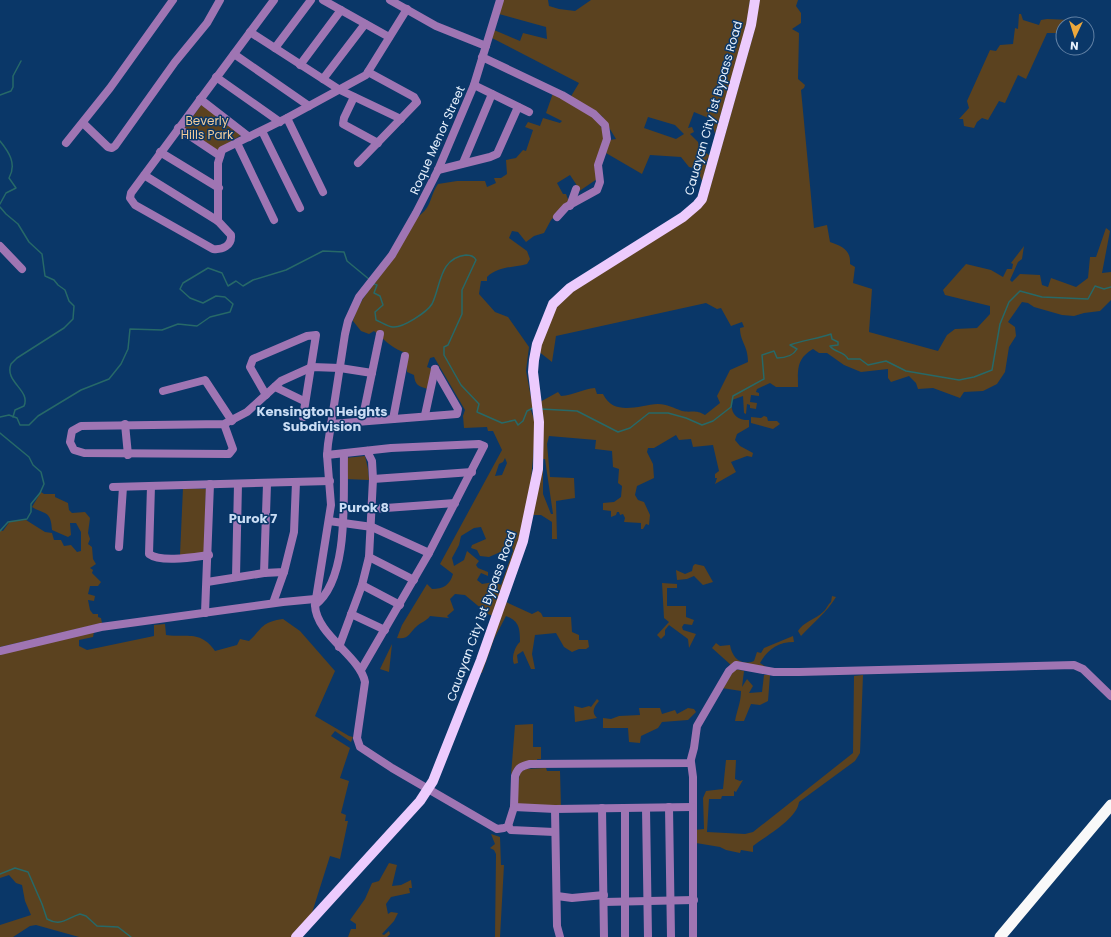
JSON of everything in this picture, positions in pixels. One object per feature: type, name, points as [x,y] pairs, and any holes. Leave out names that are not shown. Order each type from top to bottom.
[{"type":"highway","points":[[1000,937],[1111,805]]},
{"type":"main road","name":"Cauayan City 1st Bypass Road","points":[[296,937],[429,789],[480,660],[523,541],[538,469],[538,410],[534,372],[537,344],[553,304],[570,288],[683,217],[697,205],[702,198],[751,25],[755,0]]},
{"type":"street","points":[[66,144],[173,0]]},
{"type":"street","points":[[83,123],[108,147],[112,148],[116,146],[176,62],[207,23],[220,0]]},
{"type":"street","points":[[144,175],[218,221],[228,231],[231,238],[228,244],[218,250],[212,249],[135,205],[130,198],[131,193],[160,152],[274,0]]},
{"type":"street","points":[[275,48],[312,0]]},
{"type":"street","points":[[323,0],[389,37]]},
{"type":"street","points":[[390,0],[436,26],[486,46]]},
{"type":"street","name":"Roque Menor Street","points":[[315,602],[329,521],[330,481],[327,455],[348,321],[359,297],[387,261],[406,230],[438,170],[474,85],[500,0]]},
{"type":"street","points":[[218,221],[218,170],[220,156],[225,148],[262,131],[359,79],[368,72],[406,9]]},
{"type":"street","points":[[300,65],[341,10]]},
{"type":"street","points":[[323,79],[365,24]]},
{"type":"street","points":[[250,32],[340,90],[401,119]]},
{"type":"street","points":[[234,54],[309,106]]},
{"type":"street","points":[[482,57],[562,95],[594,114],[605,125],[607,138],[598,166],[600,182],[596,190],[570,206],[557,217]]},
{"type":"street","points":[[358,163],[416,105],[416,98],[368,72]]},
{"type":"street","points":[[216,77],[283,120],[323,192]]},
{"type":"street","points":[[474,85],[529,112]]},
{"type":"street","points":[[463,163],[492,94]]},
{"type":"street","points":[[354,97],[344,118],[343,124],[378,143]]},
{"type":"street","points":[[200,99],[249,137]]},
{"type":"street","points":[[438,170],[497,154],[518,107]]},
{"type":"street","points":[[178,128],[220,156]]},
{"type":"street","points":[[262,131],[300,208]]},
{"type":"street","points":[[237,143],[274,220]]},
{"type":"street","points":[[160,152],[219,188]]},
{"type":"street","points":[[570,206],[576,189]]},
{"type":"street","points":[[0,246],[22,269]]},
{"type":"street","points":[[362,421],[380,334]]},
{"type":"street","points":[[266,396],[250,367],[252,359],[314,335],[317,338],[304,401],[303,417]]},
{"type":"street","points":[[394,419],[405,356]]},
{"type":"street","points":[[224,424],[233,449],[231,453],[128,455],[79,452],[72,448],[70,442],[70,434],[75,427],[87,425],[224,424],[247,412],[291,375],[312,367],[340,368],[372,373]]},
{"type":"street","points":[[331,424],[425,415],[455,414],[459,411],[435,369],[425,415]]},
{"type":"street","points":[[163,391],[205,380],[232,420]]},
{"type":"street","points":[[275,387],[304,401]]},
{"type":"street","points":[[125,424],[128,455]]},
{"type":"street","points":[[327,455],[391,448],[482,444],[484,447],[429,553],[361,670]]},
{"type":"street","points":[[338,647],[362,585],[369,557],[372,527],[373,479],[372,461],[367,451]]},
{"type":"street","points":[[0,651],[101,627],[273,603],[315,602],[326,595],[340,554],[343,523],[344,454]]},
{"type":"street","points":[[373,479],[472,472]]},
{"type":"street","points":[[113,487],[267,484],[330,481]]},
{"type":"street","points":[[273,603],[284,572],[294,532],[296,482]]},
{"type":"street","points":[[205,613],[209,556],[210,484]]},
{"type":"street","points":[[236,577],[238,484]]},
{"type":"street","points":[[264,573],[267,484]]},
{"type":"street","points":[[151,486],[149,554],[153,557],[165,559],[209,556]]},
{"type":"street","points":[[119,547],[123,487]]},
{"type":"street","points":[[372,509],[455,503]]},
{"type":"street","points":[[329,521],[372,527],[429,553]]},
{"type":"street","points":[[369,557],[414,580]]},
{"type":"street","points":[[207,582],[264,573],[284,572]]},
{"type":"street","points":[[362,585],[400,605]]},
{"type":"street","points":[[315,602],[316,614],[338,647],[361,670],[365,682],[357,738],[358,745],[392,768],[496,829],[508,826]]},
{"type":"street","points":[[351,614],[385,630]]},
{"type":"street","points":[[693,937],[693,777],[690,762],[696,726],[729,671],[736,665],[770,671],[799,672],[1074,665],[1083,670],[1111,696]]},
{"type":"street","points":[[508,826],[514,807],[517,770],[523,766],[530,764],[684,764],[690,762]]},
{"type":"street","points":[[514,807],[555,809],[692,806]]},
{"type":"street","points":[[669,807],[671,937]]},
{"type":"street","points":[[602,808],[604,937]]},
{"type":"street","points":[[624,808],[625,937]]},
{"type":"street","points":[[646,808],[649,901],[648,937]]},
{"type":"street","points":[[555,809],[554,832],[557,926],[560,937]]},
{"type":"street","points":[[508,826],[511,830],[554,832]]},
{"type":"street","points":[[557,896],[625,901],[694,900]]},
{"type":"green space","points":[[503,0],[548,0],[549,6],[575,11],[591,0],[750,0],[747,25],[715,134],[711,119],[694,112],[688,128],[692,127],[694,132],[690,134],[698,142],[699,147],[710,156],[707,159],[703,183],[697,169],[689,167],[681,157],[650,155],[642,174],[606,153],[610,140],[616,139],[602,116],[570,98],[579,83],[492,38],[494,30],[520,41],[523,33],[547,39],[546,27],[499,14]],"holes":[[[648,117],[675,125],[684,134],[676,139],[644,128]]]},
{"type":"green space","points":[[757,0],[798,0],[796,6],[801,13],[801,23],[792,29],[799,33],[798,79],[805,85],[801,90],[814,228],[827,225],[830,242],[845,249],[849,255],[850,264],[855,267],[853,283],[872,289],[869,332],[938,351],[947,335],[955,329],[977,328],[990,314],[990,306],[945,295],[943,290],[966,264],[991,270],[1003,277],[1007,269],[1012,269],[1013,264],[1011,263],[1024,246],[1022,259],[1018,262],[1010,280],[1012,282],[1020,274],[1040,275],[1042,285],[1048,287],[1051,278],[1076,287],[1088,278],[1090,257],[1096,257],[1106,228],[1110,231],[1102,273],[1111,272],[1111,300],[1100,311],[1074,316],[1062,315],[1022,302],[1008,322],[1015,327],[1016,336],[1009,347],[1005,372],[997,384],[983,391],[964,392],[960,398],[933,388],[918,389],[916,383],[909,376],[891,382],[888,378],[888,369],[861,372],[844,365],[827,353],[819,353],[813,349],[803,357],[799,365],[798,387],[776,387],[770,383],[757,389],[756,392],[759,393],[759,396],[751,395],[750,402],[757,403],[756,409],[750,408],[750,405],[747,404],[746,414],[744,413],[743,396],[732,400],[732,409],[735,415],[741,419],[749,420],[749,427],[737,434],[735,440],[740,446],[753,453],[752,457],[747,456],[731,462],[736,472],[715,484],[717,478],[715,478],[715,474],[719,471],[713,445],[693,447],[691,439],[679,440],[676,435],[654,448],[648,448],[647,452],[653,464],[654,478],[637,486],[635,495],[638,500],[644,502],[650,515],[649,525],[646,524],[643,529],[641,529],[641,523],[624,522],[625,518],[623,514],[620,515],[619,512],[611,517],[611,511],[603,510],[603,503],[614,502],[621,497],[622,486],[618,483],[619,469],[613,467],[612,451],[595,449],[596,440],[549,436],[547,444],[550,477],[574,478],[575,498],[556,501],[557,539],[552,539],[552,522],[541,515],[532,515],[539,409],[530,408],[536,424],[528,513],[494,616],[484,613],[483,610],[465,595],[455,594],[450,599],[454,610],[447,616],[449,618],[430,616],[406,637],[397,638],[402,625],[427,584],[432,589],[436,589],[446,586],[450,581],[453,574],[440,564],[502,450],[493,431],[488,431],[487,427],[464,428],[463,416],[465,410],[434,357],[430,358],[427,367],[432,369],[428,389],[418,385],[415,381],[414,375],[407,372],[407,353],[393,347],[374,331],[369,334],[361,331],[353,321],[367,292],[391,261],[417,218],[428,207],[434,190],[438,184],[457,181],[485,181],[487,187],[496,183],[494,178],[501,178],[507,174],[506,160],[516,158],[523,150],[526,151],[533,130],[525,127],[528,122],[540,126],[543,118],[560,123],[562,121],[546,113],[553,93],[596,119],[605,133],[597,179],[578,192],[576,184],[570,175],[557,183],[563,194],[566,194],[569,202],[551,220],[544,233],[534,236],[526,242],[518,232],[512,231],[509,238],[527,251],[530,259],[527,264],[501,269],[492,273],[487,277],[487,281],[481,281],[479,294],[495,312],[508,317],[529,347],[526,371],[532,403],[540,402],[558,392],[561,396],[595,388],[597,394],[603,394],[608,401],[620,408],[661,404],[685,412],[696,412],[705,415],[720,403],[717,396],[730,370],[748,362],[747,351],[740,333],[740,328],[744,327],[742,322],[731,326],[721,308],[717,309],[706,303],[556,336],[552,362],[538,351],[555,309],[572,291],[701,207],[710,188],[754,32]],"holes":[[[505,458],[507,463],[502,475],[495,476],[499,464],[503,462]],[[543,459],[545,459],[553,514],[551,514],[543,494]],[[481,527],[486,539],[472,545],[471,548],[477,550],[480,556],[489,557],[512,547],[513,551],[501,585],[494,582],[482,584],[477,580],[481,573],[488,576],[488,572],[478,568],[476,565],[479,561],[467,551],[464,560],[454,566],[452,558],[459,545],[461,536],[474,528]]]},
{"type":"green space","points":[[1019,14],[1021,14],[1023,20],[1039,25],[1041,20],[1055,19],[1055,33],[1047,33],[1026,79],[1018,75],[1005,103],[999,101],[988,120],[982,118],[977,122],[974,128],[964,126],[963,119],[959,119],[969,108],[967,101],[990,50],[996,51],[1000,45],[1013,44],[1015,28],[1018,29]]},
{"type":"green space","name":"Beverly Hills Park","points":[[202,104],[243,134],[223,146],[220,154],[183,130]]},
{"type":"green space","points":[[764,416],[767,417],[768,421],[777,421],[780,424],[773,429],[751,423],[751,417],[761,418]]},
{"type":"green space","points":[[365,456],[369,480],[345,479],[345,458]]},
{"type":"green space","points":[[183,488],[206,489],[204,555],[180,555]]},
{"type":"green space","points":[[41,492],[44,494],[55,494],[55,497],[68,503],[69,510],[72,513],[85,512],[90,518],[88,533],[90,539],[88,544],[92,547],[93,559],[96,564],[90,568],[93,570],[92,573],[101,582],[98,586],[90,586],[88,594],[95,596],[94,601],[88,600],[90,610],[93,614],[98,614],[98,617],[101,618],[102,623],[0,647],[0,530],[3,531],[10,521],[26,520],[45,532],[52,533],[54,540],[61,540],[64,546],[71,545],[77,552],[81,551],[81,532],[76,523],[70,523],[71,535],[68,537],[52,530],[49,516],[32,507]]},
{"type":"green space","points":[[695,564],[704,566],[713,582],[703,585],[694,576],[687,579],[677,580],[676,570],[685,574],[692,571]]},
{"type":"green space","points":[[662,583],[677,584],[677,588],[667,588],[667,606],[686,606],[686,617],[694,620],[692,625],[684,624],[682,627],[683,630],[696,634],[689,648],[688,639],[669,625],[665,630],[665,635],[661,639],[657,635],[669,622],[664,618]]},
{"type":"green space","points":[[832,596],[836,597],[832,603],[801,636],[798,631],[800,628],[824,611],[831,602]]},
{"type":"green space","points":[[506,602],[532,614],[538,611],[543,617],[571,617],[572,632],[579,635],[579,640],[588,640],[589,647],[572,652],[564,647],[556,633],[535,635],[532,654],[535,669],[531,669],[523,651],[517,655],[518,663],[514,664],[513,655],[520,642],[520,633],[514,620],[506,616],[494,639],[482,673],[479,672]]},
{"type":"green space","points":[[283,619],[300,631],[335,671],[315,716],[353,737],[351,742],[335,731],[331,736],[350,748],[340,778],[349,781],[341,813],[346,815],[345,821],[348,821],[340,859],[330,856],[311,916],[293,937],[79,937],[36,925],[30,926],[13,937],[0,937],[0,925],[31,915],[25,901],[22,885],[16,883],[9,875],[0,878],[0,652],[94,632],[93,637],[79,640],[79,646],[87,650],[154,636],[154,625],[165,624],[166,635],[193,636],[204,640],[215,651],[237,645],[240,639],[249,641],[266,624]]},
{"type":"green space","points":[[793,636],[794,642],[783,643],[774,647],[763,658],[760,663],[769,669],[731,665],[712,648],[716,643],[720,646],[730,645],[733,654],[738,660],[741,662],[749,662],[754,661],[757,652],[761,653],[764,648]]},
{"type":"green space","points":[[392,644],[389,672],[380,669]]},
{"type":"green space","points":[[735,669],[744,671],[742,687],[747,679],[753,686],[749,693],[762,692],[764,675],[770,675],[768,701],[760,705],[751,704],[744,721],[735,721],[741,691],[722,688]]},
{"type":"green space","points":[[863,675],[860,753],[855,761],[799,802],[793,815],[753,846],[753,852],[741,850],[740,853],[720,847],[696,843],[694,830],[704,829],[703,798],[706,791],[723,789],[726,760],[736,760],[735,779],[740,781],[743,780],[736,792],[734,791],[734,796],[722,796],[721,799],[709,799],[707,832],[745,834],[753,832],[853,753],[854,676]]},
{"type":"green space","points":[[597,699],[599,701],[595,707],[594,714],[597,718],[575,722],[574,706],[582,708],[589,706],[591,707]]},
{"type":"green space","points":[[639,708],[660,708],[662,714],[675,710],[677,714],[688,708],[694,709],[696,712],[688,720],[662,722],[658,728],[641,736],[640,743],[629,742],[628,728],[603,728],[603,718],[611,719],[619,716],[640,715]]},
{"type":"green space","points":[[533,724],[533,747],[541,747],[541,759],[537,759],[538,764],[515,767],[511,775],[515,725]]},
{"type":"green space","points":[[546,768],[547,771],[560,771],[561,807],[515,807],[520,772],[526,769]]},
{"type":"green space","points":[[491,834],[500,837],[501,865],[504,865],[500,937],[495,937],[496,854],[494,850],[490,848],[495,844]]},
{"type":"green space","points":[[389,863],[397,865],[392,886],[401,885],[411,880],[412,888],[409,888],[410,893],[391,897],[386,904],[388,914],[391,912],[398,913],[394,921],[382,934],[384,935],[389,931],[390,934],[387,937],[348,937],[351,929],[356,929],[356,924],[350,920],[365,899],[372,883],[379,881]]},
{"type":"waterway","points":[[0,95],[11,91],[13,87],[13,76],[21,61]]},
{"type":"waterway","points":[[0,141],[11,158],[12,168],[9,178],[16,188],[6,193],[0,204]]},
{"type":"waterway","points":[[0,207],[18,224],[29,242],[42,254],[45,276],[54,280],[65,290],[69,301],[74,306],[73,319],[64,328],[17,358],[11,364],[11,376],[24,395],[25,400],[24,406],[15,410],[13,417]]},
{"type":"waterway","points":[[0,417],[9,415],[17,418],[20,425],[29,425],[38,416],[81,390],[109,379],[121,364],[128,349],[130,329],[162,330],[178,324],[197,326],[210,317],[230,312],[233,304],[225,297],[216,296],[203,303],[190,298],[180,289],[183,283],[208,268],[222,273],[228,286],[236,281],[243,286],[253,280],[286,270],[323,251],[344,252],[347,261],[370,280]]},
{"type":"waterway","points":[[374,284],[377,285],[374,293],[380,296],[383,305],[375,312],[376,320],[389,326],[397,327],[414,319],[432,304],[442,274],[451,261],[457,257],[466,255],[473,257],[476,260],[462,290],[462,314],[448,345],[444,347],[444,355],[461,385],[479,404],[477,412],[502,423],[515,420],[518,425],[523,421],[527,411],[533,408]]},
{"type":"waterway","points":[[541,409],[577,411],[618,432],[630,428],[649,413],[668,413],[686,418],[702,425],[713,421],[731,407],[733,396],[764,379],[762,355],[774,351],[777,358],[786,357],[791,355],[797,349],[790,345],[831,334],[832,339],[838,342],[838,345],[830,346],[834,350],[846,356],[848,359],[860,359],[868,365],[886,361],[906,371],[959,380],[974,377],[992,370],[1000,324],[1009,302],[1020,291],[1042,297],[1088,299],[1095,286],[1104,289],[1111,287]]},
{"type":"waterway","points":[[0,433],[29,457],[33,465],[41,472],[44,484],[40,493],[31,504],[31,512],[27,519],[8,522],[0,531]]},
{"type":"waterway","points":[[0,874],[15,868],[28,872],[47,919],[60,922],[80,914],[86,916],[97,926],[118,927],[131,937]]},
{"type":"district","name":"Kensington Heights Subdivision","points":[[322,418]]},
{"type":"district","name":"Purok 8","points":[[364,507]]},
{"type":"district","name":"Purok 7","points":[[253,518]]}]
